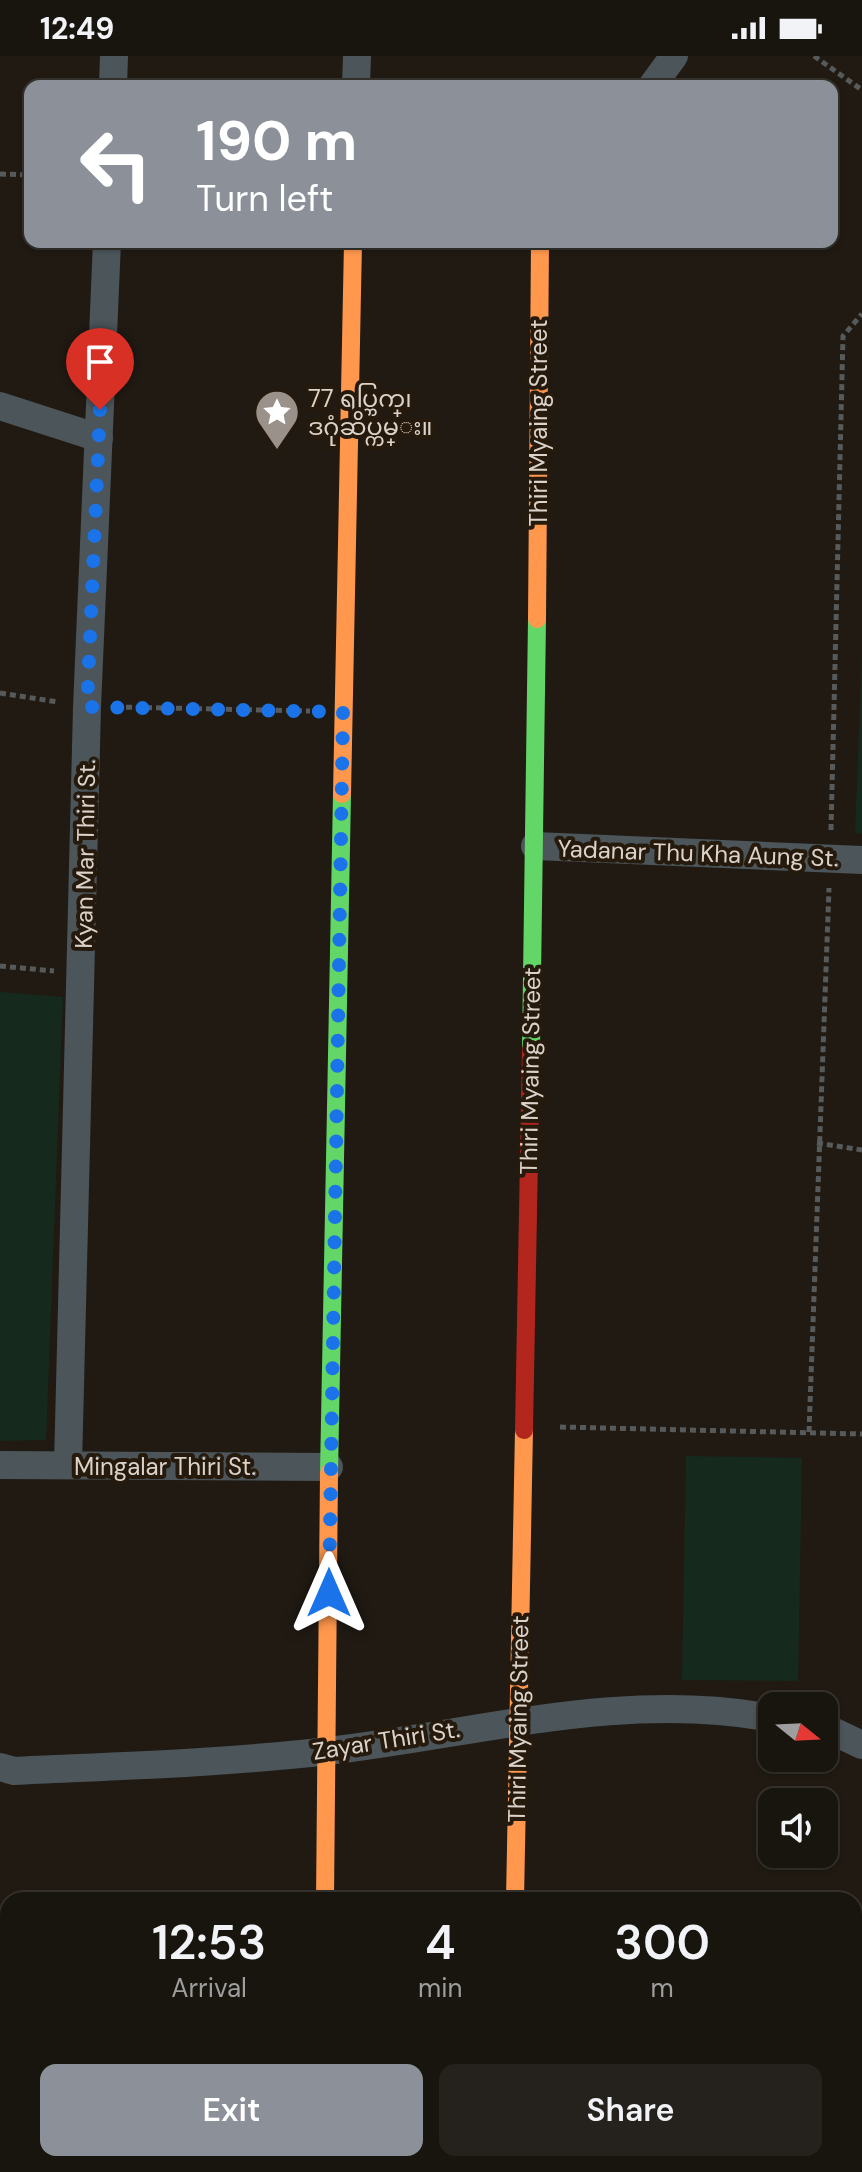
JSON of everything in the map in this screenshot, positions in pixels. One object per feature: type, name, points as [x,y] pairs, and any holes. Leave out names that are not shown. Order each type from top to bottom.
[{"type":"street","points":[[113,80],[114,56]]},
{"type":"street","points":[[356,80],[357,56]]},
{"type":"street","points":[[656,80],[674,56]]},
{"type":"street","name":"Kyan Mar Thiri St.","points":[[68,1465],[83,974],[87,707],[107,248]]},
{"type":"street","points":[[325,1892],[329,1751],[329,1467],[353,248]]},
{"type":"street","name":"Thiri Myaing Street","points":[[515,1892],[535,846],[540,248]]},
{"type":"street","points":[[0,406],[99,438]]},
{"type":"street","name":"Yadanar Thu Kha Aung St.","points":[[535,846],[862,860]]},
{"type":"street","name":"Mingalar Thiri St.","points":[[0,1465],[329,1467]]},
{"type":"street","name":"Zayar Thiri St.","points":[[0,1767],[14,1771],[329,1751],[517,1719],[670,1707],[758,1716]]},
{"type":"street","points":[[838,1734],[862,1745]]},
{"type":"path","points":[[814,56],[862,90]]},
{"type":"path","points":[[0,174],[24,175]]},
{"type":"path","points":[[0,693],[87,707],[343,712]]},
{"type":"path","points":[[0,966],[83,974]]},
{"type":"path","points":[[817,1143],[862,1150]]},
{"type":"path","points":[[523,1426],[862,1434]]},
{"type":"green space","points":[[862,654],[862,834],[855,833]]},
{"type":"green space","points":[[0,992],[63,997],[46,1440],[0,1441]]},
{"type":"green space","points":[[686,1456],[802,1458],[798,1681],[682,1680]]},
{"type":"traffic: fast","points":[[531,1049],[537,619]]},
{"type":"traffic: fast","points":[[329,1473],[342,794]]},
{"type":"traffic: slow","points":[[342,794],[353,248]]},
{"type":"traffic: slow","points":[[537,619],[540,248]]},
{"type":"traffic: slow","points":[[515,1892],[524,1430]]},
{"type":"traffic: slow","points":[[325,1892],[329,1473]]},
{"type":"traffic: jam","points":[[524,1430],[531,1049]]},
{"type":"place","name":"77 ရပ္ကြက္၊ ဒဂုံဆိပ္ကမ္း။","points":[[277,451]]},
{"type":"route","points":[[100,410],[87,707],[343,712],[329,1593]]}]
